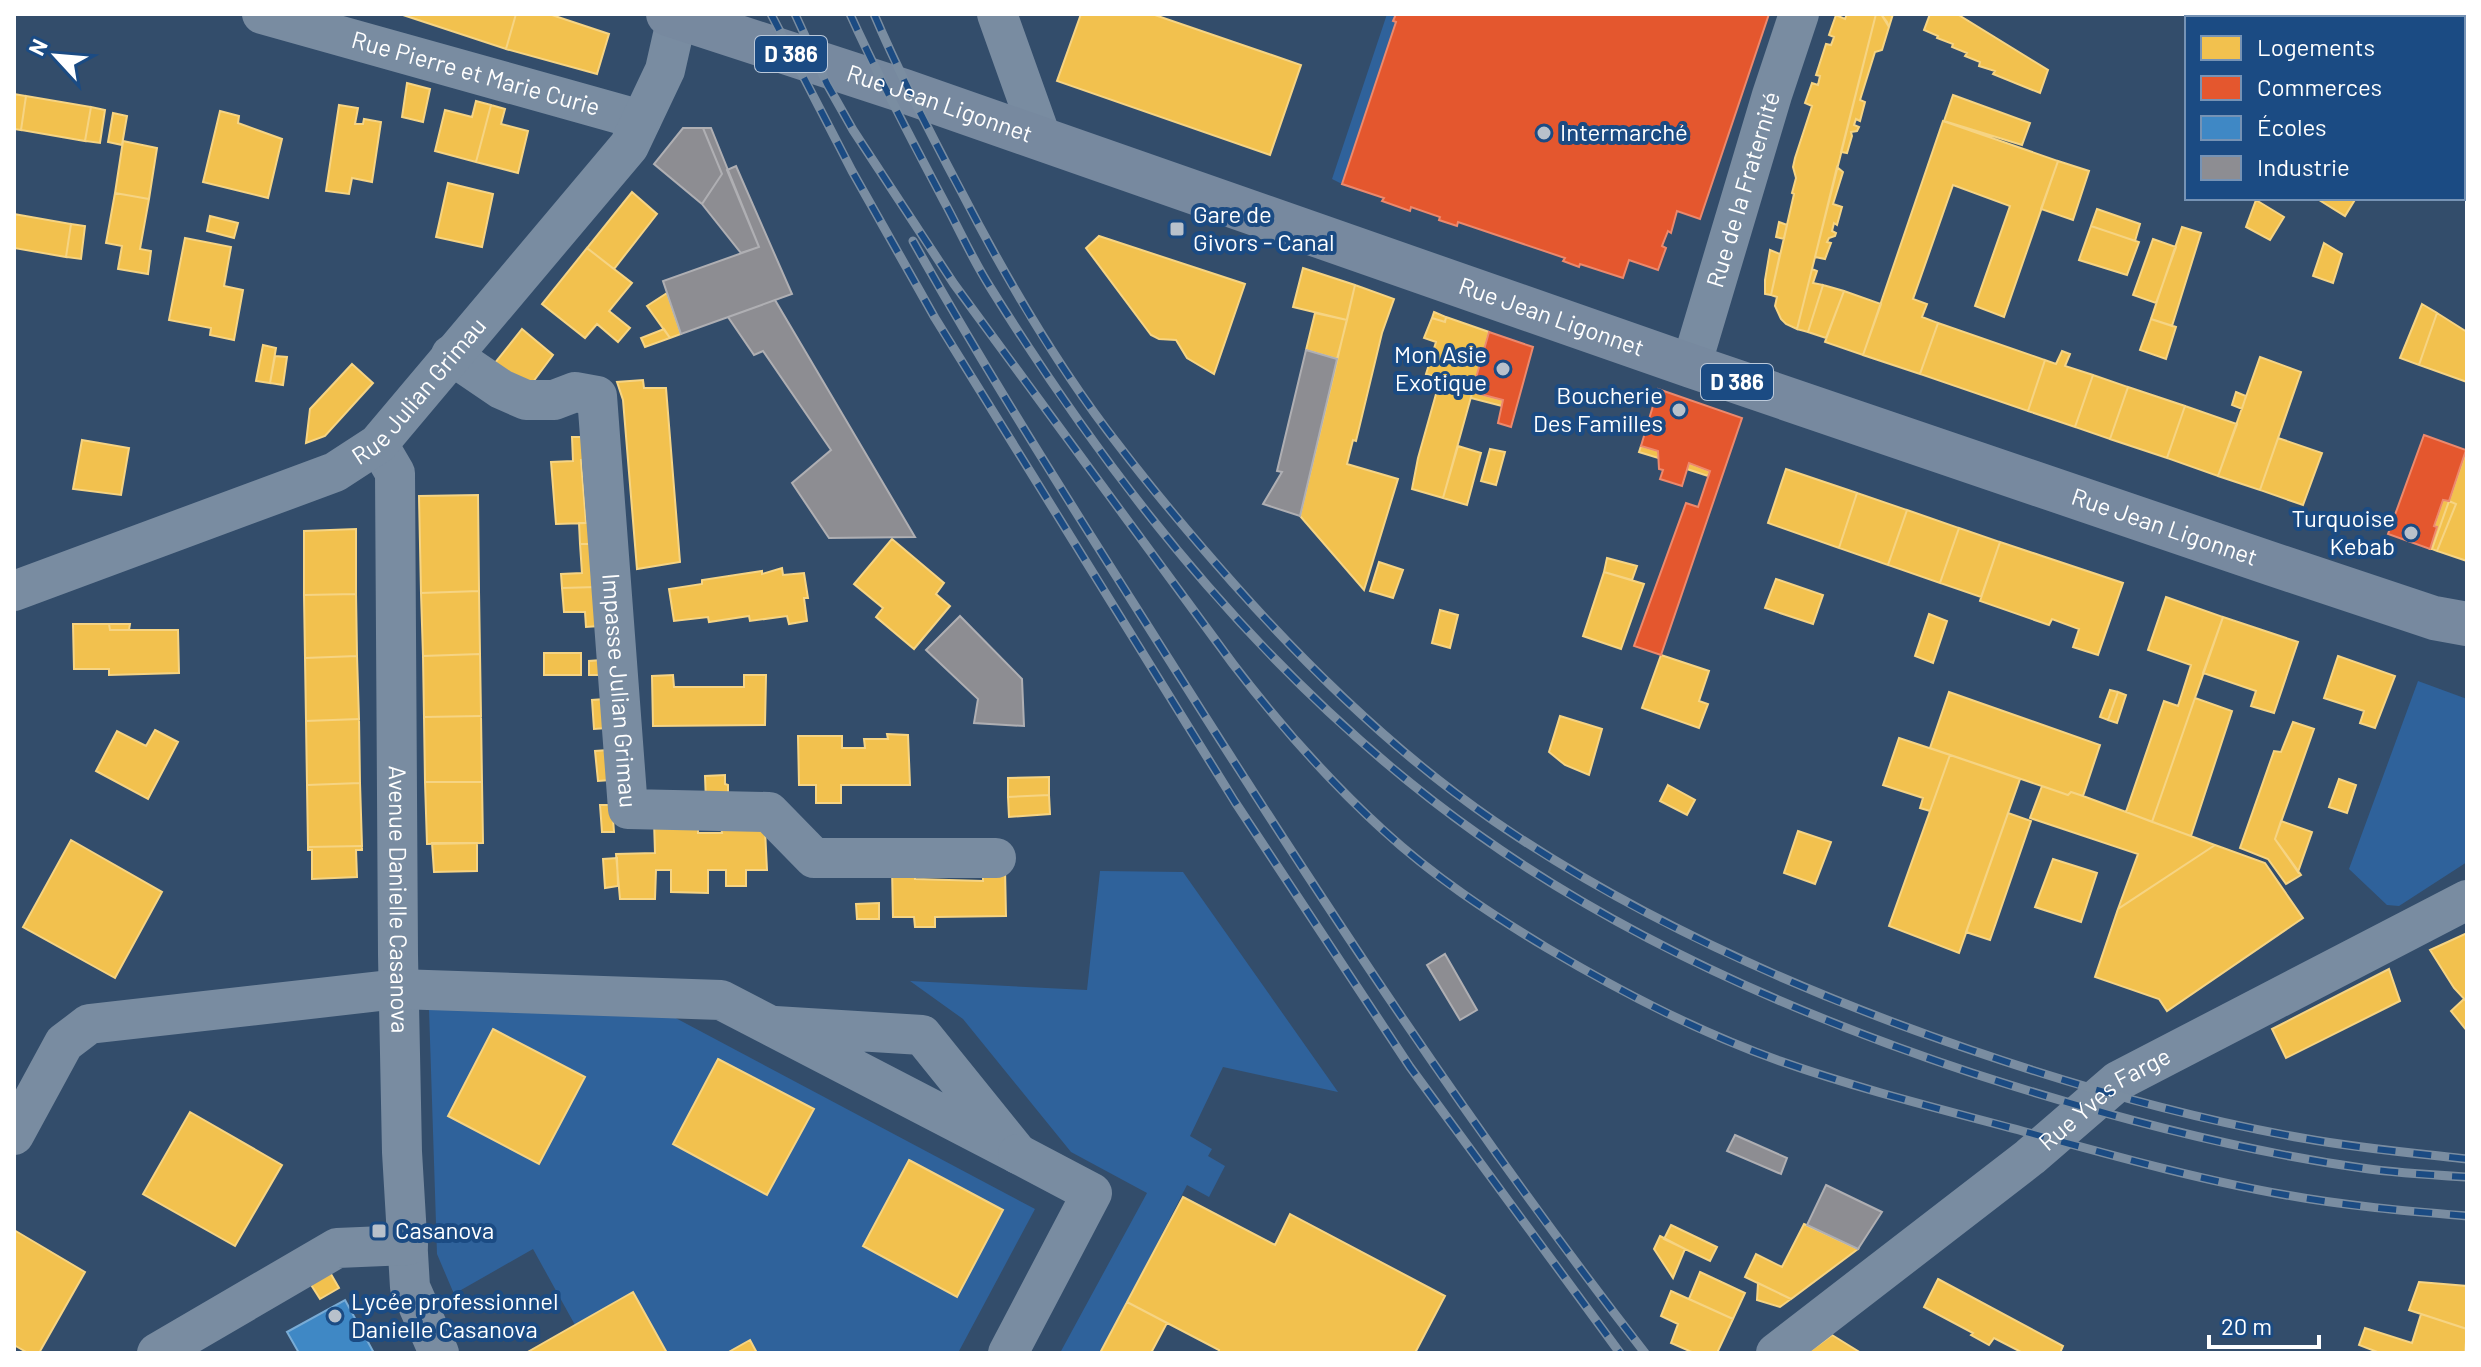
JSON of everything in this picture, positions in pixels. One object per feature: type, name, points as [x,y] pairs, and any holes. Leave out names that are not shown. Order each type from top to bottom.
[{"type":"main road","name":"Rue Jean Ligonnet","points":[[672,16],[904,91],[1691,366],[2456,627]]},
{"type":"street","name":"Rue Pierre et Marie Curie","points":[[262,14],[641,120]]},
{"type":"street","points":[[997,14],[1042,140]]},
{"type":"street","name":"Rue de la Fraternité","points":[[1691,366],[1799,14]]},
{"type":"street","name":"Rue Julian Grimau","points":[[14,591],[335,472],[378,444],[629,146],[665,70],[672,16]]},
{"type":"street","name":"Impasse Julian Grimau","points":[[451,355],[501,389],[526,400],[554,400],[575,392],[597,396],[628,809],[769,812],[814,858],[996,858]]},
{"type":"street","name":"Avenue Danielle Casanova","points":[[378,444],[395,473],[398,989],[402,1152],[410,1287],[439,1353]]},
{"type":"street","name":"Rue Yves Farge","points":[[1776,1353],[2030,1157],[2118,1081],[2467,900]]},
{"type":"street","points":[[14,1135],[64,1043],[89,1024],[398,989],[721,1000],[1092,1193],[1008,1353]]},
{"type":"street","points":[[775,1026],[922,1035],[1018,1154]]},
{"type":"street","points":[[157,1353],[337,1248],[408,1245]]},
{"type":"shaded area","points":[[1387,14],[1399,14],[1342,184],[1332,179]]},
{"type":"shaded area","points":[[2418,681],[2467,699],[2467,862],[2399,906],[2387,905],[2349,869]]},
{"type":"shaded area","points":[[1100,871],[1183,872],[1338,1092],[1223,1067],[1190,1136],[1212,1149],[1208,1156],[1225,1166],[1209,1197],[1187,1185],[1101,1353],[1060,1353],[1147,1193],[1071,1152],[963,1019],[910,981],[1087,990]]},
{"type":"shaded area","points":[[653,1006],[1035,1209],[958,1353],[757,1353],[750,1340],[727,1353],[667,1353],[633,1292],[575,1325],[533,1249],[454,1294],[437,1254],[429,1009]]},
{"type":"building: Logements","points":[[400,14],[516,14],[506,49]]},
{"type":"building: Logements","points":[[516,14],[549,14],[609,34],[597,74],[506,49]]},
{"type":"building: Logements","points":[[1081,14],[1152,14],[1301,65],[1270,155],[1057,81]]},
{"type":"building: Logements","points":[[1847,14],[1876,14],[1797,329],[1781,319],[1775,306],[1777,297],[1771,295],[1794,194],[1796,178],[1793,167],[1812,106],[1805,103],[1812,83],[1818,85],[1820,76],[1816,75],[1826,44],[1831,45],[1834,37],[1829,35],[1836,15],[1845,19]]},
{"type":"building: Logements","points":[[1876,14],[1881,14],[1889,27],[1882,50],[1875,52],[1860,100],[1865,102],[1860,121],[1856,119],[1854,125],[1859,127],[1851,132],[1847,153],[1841,152]]},
{"type":"building: Logements","points":[[1881,14],[1893,14],[1889,27],[1887,22]]},
{"type":"building: Logements","points":[[1930,14],[1957,14],[2048,70],[2040,93],[1993,74],[1995,71],[1979,66],[1980,62],[1965,56],[1967,53],[1952,47],[1953,44],[1924,30]]},
{"type":"building: Logements","points":[[2299,14],[2300,16],[2279,16]]},
{"type":"building: Logements","points":[[407,83],[430,89],[423,122],[402,117]]},
{"type":"building: Logements","points":[[14,94],[26,96],[21,130],[14,129]]},
{"type":"building: Logements","points":[[1953,95],[2030,123],[2022,145],[1944,121]]},
{"type":"building: Logements","points":[[26,96],[91,107],[85,141],[21,130]]},
{"type":"building: Logements","points":[[476,101],[491,105],[476,162],[435,151],[445,110],[472,117]]},
{"type":"building: Logements","points":[[339,105],[358,108],[355,124],[363,124],[364,119],[381,122],[372,182],[352,178],[349,194],[326,191]]},
{"type":"building: Logements","points":[[491,105],[505,109],[501,124],[528,131],[518,173],[476,162]]},
{"type":"building: Logements","points":[[91,107],[105,110],[100,143],[85,141]]},
{"type":"building: Logements","points":[[220,111],[239,116],[238,123],[282,139],[268,198],[203,182]]},
{"type":"building: Logements","points":[[113,113],[127,116],[122,145],[108,142]]},
{"type":"building: Logements","points":[[1943,121],[2058,161],[2004,317],[1975,306],[2010,206],[1953,185],[1913,299],[1927,304],[1922,317],[1938,323],[1920,374],[1863,355]]},
{"type":"building: Logements","points":[[123,141],[157,148],[149,199],[115,193]]},
{"type":"building: Logements","points":[[2058,161],[2089,171],[2073,220],[2041,209]]},
{"type":"building: Logements","points":[[1837,167],[1843,172],[1833,204],[1842,207],[1832,231],[1836,233],[1835,236],[1827,242],[1831,243],[1825,259],[1815,257]]},
{"type":"building: Logements","points":[[448,183],[493,194],[482,247],[436,237]]},
{"type":"building: Logements","points":[[632,192],[657,214],[614,269],[587,248]]},
{"type":"building: Logements","points":[[115,193],[149,199],[140,249],[151,251],[148,274],[118,269],[122,246],[106,243]]},
{"type":"building: Logements","points":[[2256,200],[2284,217],[2270,240],[2246,227]]},
{"type":"building: Logements","points":[[2319,200],[2355,200],[2345,216]]},
{"type":"building: Logements","points":[[2097,209],[2140,224],[2135,241],[2091,226]]},
{"type":"building: Logements","points":[[14,214],[71,224],[66,257],[14,248]]},
{"type":"building: Logements","points":[[210,216],[238,223],[234,238],[207,231]]},
{"type":"building: Logements","points":[[1779,222],[1787,225],[1784,239],[1776,237]]},
{"type":"building: Logements","points":[[71,224],[85,226],[81,259],[66,257]]},
{"type":"building: Logements","points":[[2091,226],[2139,242],[2127,275],[2079,260]]},
{"type":"building: Logements","points":[[2182,227],[2201,233],[2172,326],[2151,319]]},
{"type":"building: Logements","points":[[1099,236],[1245,284],[1214,374],[1187,358],[1176,340],[1151,335],[1086,248]]},
{"type":"building: Logements","points":[[185,238],[231,247],[224,286],[243,290],[234,340],[210,335],[211,328],[169,320]]},
{"type":"building: Logements","points":[[2153,239],[2176,247],[2156,303],[2133,295]]},
{"type":"building: Logements","points":[[2324,243],[2342,254],[2333,283],[2313,276]]},
{"type":"building: Logements","points":[[587,248],[632,283],[609,311],[630,328],[618,342],[597,324],[585,338],[542,304]]},
{"type":"building: Logements","points":[[1770,250],[1780,254],[1771,295],[1765,294]]},
{"type":"building: Logements","points":[[1303,268],[1355,285],[1347,320],[1293,307]]},
{"type":"building: Logements","points":[[1812,269],[1817,271],[1813,283],[1823,285],[1808,332],[1797,329]]},
{"type":"building: Logements","points":[[1355,285],[1394,299],[1347,464],[1398,479],[1364,590],[1300,516]]},
{"type":"building: Logements","points":[[1823,285],[1844,291],[1826,338],[1808,332]]},
{"type":"building: Logements","points":[[1844,291],[1881,304],[1863,355],[1825,342]]},
{"type":"building: Logements","points":[[667,293],[681,334],[670,338],[647,306]]},
{"type":"building: Logements","points":[[2422,304],[2437,313],[2419,365],[2400,358]]},
{"type":"building: Logements","points":[[1434,312],[1446,317],[1445,322],[1432,318]]},
{"type":"building: Logements","points":[[1315,313],[1347,320],[1337,359],[1306,350]]},
{"type":"building: Logements","points":[[2437,313],[2467,332],[2467,382],[2419,365]]},
{"type":"building: Logements","points":[[1446,317],[1489,332],[1443,498],[1412,489],[1438,387],[1449,390],[1451,381],[1426,374],[1436,342],[1424,338],[1432,318],[1445,322]]},
{"type":"building: Logements","points":[[2151,319],[2176,327],[2166,359],[2140,350]]},
{"type":"building: Logements","points":[[1938,323],[2045,360],[2028,411],[1920,374]]},
{"type":"building: Logements","points":[[522,329],[553,355],[533,382],[521,386],[495,363]]},
{"type":"building: Logements","points":[[664,329],[670,338],[645,347],[641,338]]},
{"type":"building: Logements","points":[[263,345],[276,348],[270,383],[256,381]]},
{"type":"building: Logements","points":[[2062,351],[2070,354],[2065,366],[2093,375],[2075,427],[2028,411],[2045,360],[2056,364]]},
{"type":"building: Logements","points":[[275,356],[287,357],[283,385],[270,383]]},
{"type":"building: Logements","points":[[2260,357],[2301,372],[2260,490],[2218,476]]},
{"type":"building: Logements","points":[[352,364],[373,383],[325,436],[306,443],[310,409]]},
{"type":"building: Logements","points":[[2093,375],[2128,387],[2110,439],[2075,427]]},
{"type":"building: Logements","points":[[643,380],[644,388],[666,388],[680,562],[637,569],[623,400],[617,382]]},
{"type":"building: Logements","points":[[2128,387],[2185,406],[2167,458],[2110,439]]},
{"type":"building: Logements","points":[[1472,392],[1503,400],[1502,406],[1471,398]]},
{"type":"building: Logements","points":[[2236,392],[2246,396],[2242,409],[2232,405]]},
{"type":"building: Logements","points":[[2185,406],[2237,424],[2218,476],[2167,458]]},
{"type":"building: Logements","points":[[572,437],[585,437],[586,460],[581,460],[586,523],[556,524],[551,462],[573,461]]},
{"type":"building: Logements","points":[[2278,438],[2322,453],[2303,505],[2260,490]]},
{"type":"building: Logements","points":[[82,440],[129,448],[121,495],[73,489]]},
{"type":"building: Logements","points":[[1458,446],[1481,453],[1467,505],[1443,498]]},
{"type":"building: Logements","points":[[1641,446],[1658,451],[1658,458],[1639,452]]},
{"type":"building: Logements","points":[[2467,448],[2467,561],[2437,551],[2456,504],[2449,501]]},
{"type":"building: Logements","points":[[1490,449],[1505,452],[1496,485],[1481,481]]},
{"type":"building: Logements","points":[[1689,463],[1710,471],[1708,476],[1687,469]]},
{"type":"building: Logements","points":[[1786,469],[1857,493],[1839,548],[1768,523]]},
{"type":"building: Logements","points":[[1857,493],[1907,510],[1888,565],[1839,548]]},
{"type":"building: Logements","points":[[478,495],[479,591],[421,593],[419,496]]},
{"type":"building: Logements","points":[[2443,500],[2449,501],[2430,549],[2437,527],[2434,526]]},
{"type":"building: Logements","points":[[2449,501],[2456,504],[2437,551],[2432,549]]},
{"type":"building: Logements","points":[[1907,510],[1959,528],[1940,583],[1888,565]]},
{"type":"building: Logements","points":[[579,523],[591,523],[593,544],[580,544]]},
{"type":"building: Logements","points":[[1959,528],[2000,542],[1981,597],[1940,583]]},
{"type":"building: Logements","points":[[356,529],[356,594],[304,595],[304,531]]},
{"type":"building: Logements","points":[[892,539],[944,583],[936,594],[950,606],[914,649],[876,617],[883,608],[854,584]]},
{"type":"building: Logements","points":[[2000,542],[2123,583],[2098,655],[2073,647],[2079,629],[2052,619],[2049,625],[1980,601]]},
{"type":"building: Logements","points":[[580,544],[593,544],[596,587],[562,588],[561,574],[582,573]]},
{"type":"building: Logements","points":[[1607,558],[1637,566],[1632,580],[1604,572]]},
{"type":"building: Logements","points":[[1379,562],[1403,570],[1393,598],[1370,591]]},
{"type":"building: Logements","points":[[782,568],[783,575],[804,573],[808,598],[804,598],[807,621],[789,624],[787,616],[750,621],[749,616],[709,622],[708,617],[674,621],[669,589],[702,584],[702,580],[762,571],[762,574]]},
{"type":"building: Logements","points":[[1604,572],[1644,584],[1621,649],[1583,636]]},
{"type":"building: Logements","points":[[1776,579],[1823,595],[1813,624],[1765,608]]},
{"type":"building: Logements","points":[[596,587],[599,626],[586,627],[585,612],[564,612],[562,588]]},
{"type":"building: Logements","points":[[479,591],[480,654],[423,656],[421,593]]},
{"type":"building: Logements","points":[[356,594],[357,656],[305,658],[304,595]]},
{"type":"building: Logements","points":[[2166,597],[2223,617],[2152,822],[2126,812],[2164,701],[2178,706],[2191,665],[2148,650]]},
{"type":"building: Logements","points":[[1440,610],[1458,615],[1450,648],[1432,643]]},
{"type":"building: Logements","points":[[1929,614],[1947,621],[1933,663],[1915,656]]},
{"type":"building: Logements","points":[[2223,617],[2298,642],[2274,713],[2251,706],[2256,691],[2203,673]]},
{"type":"building: Logements","points":[[73,624],[109,624],[110,630],[178,630],[179,673],[109,675],[109,669],[74,669]]},
{"type":"building: Logements","points":[[109,624],[130,624],[129,630],[110,630]]},
{"type":"building: Logements","points":[[544,653],[581,653],[581,675],[544,675]]},
{"type":"building: Logements","points":[[480,654],[481,716],[424,717],[423,656]]},
{"type":"building: Logements","points":[[1661,655],[1709,671],[1699,701],[1708,704],[1699,728],[1642,708]]},
{"type":"building: Logements","points":[[357,656],[359,719],[306,721],[305,658]]},
{"type":"building: Logements","points":[[2338,656],[2395,676],[2375,728],[2360,723],[2364,711],[2324,698]]},
{"type":"building: Logements","points":[[601,660],[603,675],[589,675],[589,661]]},
{"type":"building: Logements","points":[[673,675],[674,687],[744,687],[744,675],[766,675],[765,725],[653,726],[652,676]]},
{"type":"building: Logements","points":[[2110,690],[2118,692],[2108,720],[2100,717]]},
{"type":"building: Logements","points":[[1949,692],[2100,745],[2083,796],[2071,792],[2068,795],[1930,748]]},
{"type":"building: Logements","points":[[2118,692],[2126,695],[2117,723],[2108,720]]},
{"type":"building: Logements","points":[[2195,698],[2232,711],[2191,836],[2152,822]]},
{"type":"building: Logements","points":[[604,699],[607,728],[594,729],[592,700]]},
{"type":"building: Logements","points":[[481,716],[482,782],[425,782],[424,717]]},
{"type":"building: Logements","points":[[1560,716],[1602,729],[1589,775],[1565,765],[1549,752]]},
{"type":"building: Logements","points":[[359,719],[360,783],[307,785],[306,721]]},
{"type":"building: Logements","points":[[2293,722],[2314,729],[2275,839],[2301,875],[2286,884],[2268,859],[2240,848],[2274,751],[2281,752]]},
{"type":"building: Logements","points":[[155,730],[178,742],[148,799],[96,771],[117,731],[146,746]]},
{"type":"building: Logements","points":[[887,734],[908,735],[910,785],[841,785],[841,803],[816,803],[816,785],[799,785],[798,736],[842,736],[842,748],[865,748],[864,739],[888,739]]},
{"type":"building: Logements","points":[[1899,738],[1950,755],[1930,811],[1920,808],[1923,798],[1883,785]]},
{"type":"building: Logements","points":[[608,750],[610,780],[598,781],[595,751]]},
{"type":"building: Logements","points":[[1950,755],[2020,779],[1959,953],[1889,926]]},
{"type":"building: Logements","points":[[725,775],[728,801],[706,802],[705,776]]},
{"type":"building: Logements","points":[[1049,777],[1049,795],[1008,797],[1008,778]]},
{"type":"building: Logements","points":[[2339,779],[2356,785],[2347,813],[2329,807]]},
{"type":"building: Logements","points":[[425,782],[482,782],[483,843],[427,844]]},
{"type":"building: Logements","points":[[360,783],[362,846],[308,847],[307,785]]},
{"type":"building: Logements","points":[[1668,785],[1695,800],[1687,815],[1660,801]]},
{"type":"building: Logements","points":[[2042,786],[2068,795],[2071,792],[2083,796],[2215,845],[2118,909],[2138,854],[2030,818]]},
{"type":"building: Logements","points":[[1049,795],[1050,814],[1009,817],[1008,797]]},
{"type":"building: Logements","points":[[600,805],[612,805],[614,832],[602,832]]},
{"type":"building: Logements","points":[[2008,813],[2031,821],[1990,940],[1966,932]]},
{"type":"building: Logements","points":[[654,821],[698,827],[698,833],[722,833],[721,825],[765,830],[767,870],[746,870],[746,886],[726,886],[726,870],[708,870],[708,893],[671,892],[671,870],[656,870],[655,899],[620,899],[616,854],[655,853]]},
{"type":"building: Logements","points":[[2281,821],[2312,832],[2298,872],[2275,839]]},
{"type":"building: Logements","points":[[1798,831],[1831,842],[1815,884],[1784,873]]},
{"type":"building: Logements","points":[[71,840],[162,892],[115,978],[23,927]]},
{"type":"building: Logements","points":[[432,843],[477,843],[477,871],[434,872]]},
{"type":"building: Logements","points":[[2215,845],[2265,863],[2303,918],[2167,1011],[2159,999],[2095,977],[2118,909]]},
{"type":"building: Logements","points":[[362,846],[362,850],[356,850],[357,877],[312,879],[312,850],[308,847]]},
{"type":"building: Logements","points":[[617,858],[618,886],[605,888],[603,859]]},
{"type":"building: Logements","points":[[2053,859],[2097,873],[2081,922],[2035,907]]},
{"type":"building: Logements","points":[[892,868],[915,868],[915,879],[983,881],[983,868],[1005,869],[1006,916],[935,917],[935,927],[915,927],[914,917],[893,917]]},
{"type":"building: Logements","points":[[879,903],[879,919],[857,919],[856,904]]},
{"type":"building: Logements","points":[[2467,933],[2467,1002],[2454,988],[2430,950]]},
{"type":"building: Logements","points":[[2389,969],[2400,1001],[2286,1058],[2272,1029]]},
{"type":"building: Logements","points":[[2464,999],[2467,1002],[2467,1031],[2451,1011]]},
{"type":"building: Logements","points":[[493,1029],[585,1077],[539,1164],[448,1116]]},
{"type":"building: Logements","points":[[718,1059],[814,1109],[767,1195],[673,1144]]},
{"type":"building: Logements","points":[[190,1112],[282,1165],[235,1246],[143,1194]]},
{"type":"building: Logements","points":[[909,1160],[1003,1210],[957,1297],[863,1246]]},
{"type":"building: Logements","points":[[1183,1197],[1275,1245],[1290,1214],[1445,1296],[1415,1353],[1218,1353],[1219,1350],[1127,1302]]},
{"type":"building: Logements","points":[[1804,1224],[1858,1249],[1791,1299],[1745,1277],[1756,1254],[1782,1267]]},
{"type":"building: Logements","points":[[1671,1225],[1717,1247],[1710,1261],[1664,1239]]},
{"type":"building: Logements","points":[[14,1230],[85,1272],[39,1353],[28,1353],[14,1345]]},
{"type":"building: Logements","points":[[1660,1236],[1685,1249],[1673,1278],[1654,1249]]},
{"type":"building: Logements","points":[[328,1269],[339,1288],[320,1299],[308,1280]]},
{"type":"building: Logements","points":[[1700,1272],[1745,1293],[1733,1319],[1689,1299]]},
{"type":"building: Logements","points":[[1938,1279],[2063,1346],[2060,1353],[2023,1353],[1994,1338],[1989,1345],[1924,1307]]},
{"type":"building: Logements","points":[[2419,1282],[2467,1286],[2467,1329],[2409,1310]]},
{"type":"building: Logements","points":[[1758,1283],[1791,1299],[1780,1307],[1757,1300]]},
{"type":"building: Logements","points":[[1671,1291],[1733,1319],[1717,1353],[1694,1353],[1671,1343],[1678,1324],[1661,1316]]},
{"type":"building: Logements","points":[[633,1292],[667,1353],[526,1353],[575,1325]]},
{"type":"building: Logements","points":[[1127,1302],[1167,1323],[1151,1353],[1100,1353]]},
{"type":"building: Logements","points":[[2421,1314],[2467,1329],[2465,1353],[2380,1353],[2359,1345],[2365,1328],[2412,1343]]},
{"type":"building: Logements","points":[[1832,1335],[1861,1353],[1807,1353]]},
{"type":"building: Logements","points":[[750,1340],[757,1353],[727,1353]]},
{"type":"building: Commerces","name":"Intermarché","points":[[1396,14],[1769,14],[1700,219],[1677,211],[1671,233],[1668,231],[1662,246],[1666,248],[1658,270],[1629,260],[1623,278],[1580,264],[1579,267],[1563,261],[1565,258],[1458,222],[1457,226],[1411,207],[1410,211],[1382,201],[1384,198],[1342,184],[1396,22],[1393,21]]},
{"type":"building: Commerces","name":"Mon Asie Exotique","points":[[1489,332],[1533,347],[1511,427],[1498,423],[1503,400],[1472,392]]},
{"type":"building: Commerces","points":[[1658,389],[1742,418],[1661,655],[1634,646],[1686,503],[1698,507],[1710,471],[1689,463],[1682,486],[1660,479],[1663,470],[1659,469],[1658,451],[1641,446]]},
{"type":"building: Commerces","points":[[2424,435],[2466,450],[2449,501],[2443,500],[2430,549],[2388,534]]},
{"type":"building: Écoles","name":"Lycée professionnel Danielle Casanova","points":[[345,1300],[374,1353],[299,1353],[287,1332]]},
{"type":"building: Industrie","points":[[683,128],[703,128],[722,174],[702,204],[654,164]]},
{"type":"building: Industrie","points":[[703,128],[711,128],[759,247],[741,253],[702,204],[722,174]]},
{"type":"building: Industrie","points":[[736,166],[792,294],[681,334],[663,281],[759,247],[727,170]]},
{"type":"building: Industrie","points":[[775,300],[915,537],[829,538],[792,483],[831,450],[763,351],[754,355],[728,317]]},
{"type":"building: Industrie","points":[[1306,350],[1337,359],[1300,516],[1263,504],[1282,472],[1277,471]]},
{"type":"building: Industrie","points":[[960,616],[1022,679],[1024,726],[974,723],[978,699],[926,650]]},
{"type":"building: Industrie","points":[[1445,954],[1477,1010],[1460,1020],[1427,965]]},
{"type":"building: Industrie","points":[[1735,1135],[1787,1158],[1781,1174],[1727,1151]]},
{"type":"building: Industrie","points":[[1826,1185],[1882,1212],[1858,1249],[1807,1225]]},
{"type":"railway","points":[[771,14],[852,171],[935,318],[1235,802],[1410,1067],[1620,1353]]},
{"type":"railway","points":[[795,14],[827,84],[853,130],[954,284],[1233,664],[1342,791],[1402,847],[1462,893],[1547,948],[1632,995],[1749,1050],[1809,1071],[1926,1105],[2218,1181],[2331,1202],[2467,1216]]},
{"type":"railway","points":[[850,14],[984,277],[1040,365],[1148,514],[1269,653],[1335,718],[1405,779],[1479,835],[1595,909],[1655,942],[1779,1001],[1907,1051],[2165,1129],[2263,1151],[2362,1168],[2467,1177]]},
{"type":"railway","points":[[874,14],[927,126],[1015,290],[1075,386],[1120,447],[1218,566],[1324,679],[1423,768],[1494,821],[1606,891],[1724,952],[1846,1004],[1971,1050],[2093,1089],[2218,1121],[2323,1142],[2467,1159]]},
{"type":"railway","points":[[913,241],[1075,510],[1344,931],[1521,1187],[1645,1353]]},
{"type":"place","name":"Intermarché","points":[[1544,133]]},
{"type":"place","name":"Gare de Givors - Canal","points":[[1177,229]]},
{"type":"place","name":"Mon Asie Exotique","points":[[1503,369]]},
{"type":"place","name":"Boucherie Des Familles","points":[[1679,410]]},
{"type":"place","name":"Turquoise Kebab","points":[[2411,533]]},
{"type":"place","name":"Casanova","points":[[379,1231]]},
{"type":"place","name":"Lycée professionnel Danielle Casanova","points":[[335,1316]]}]
